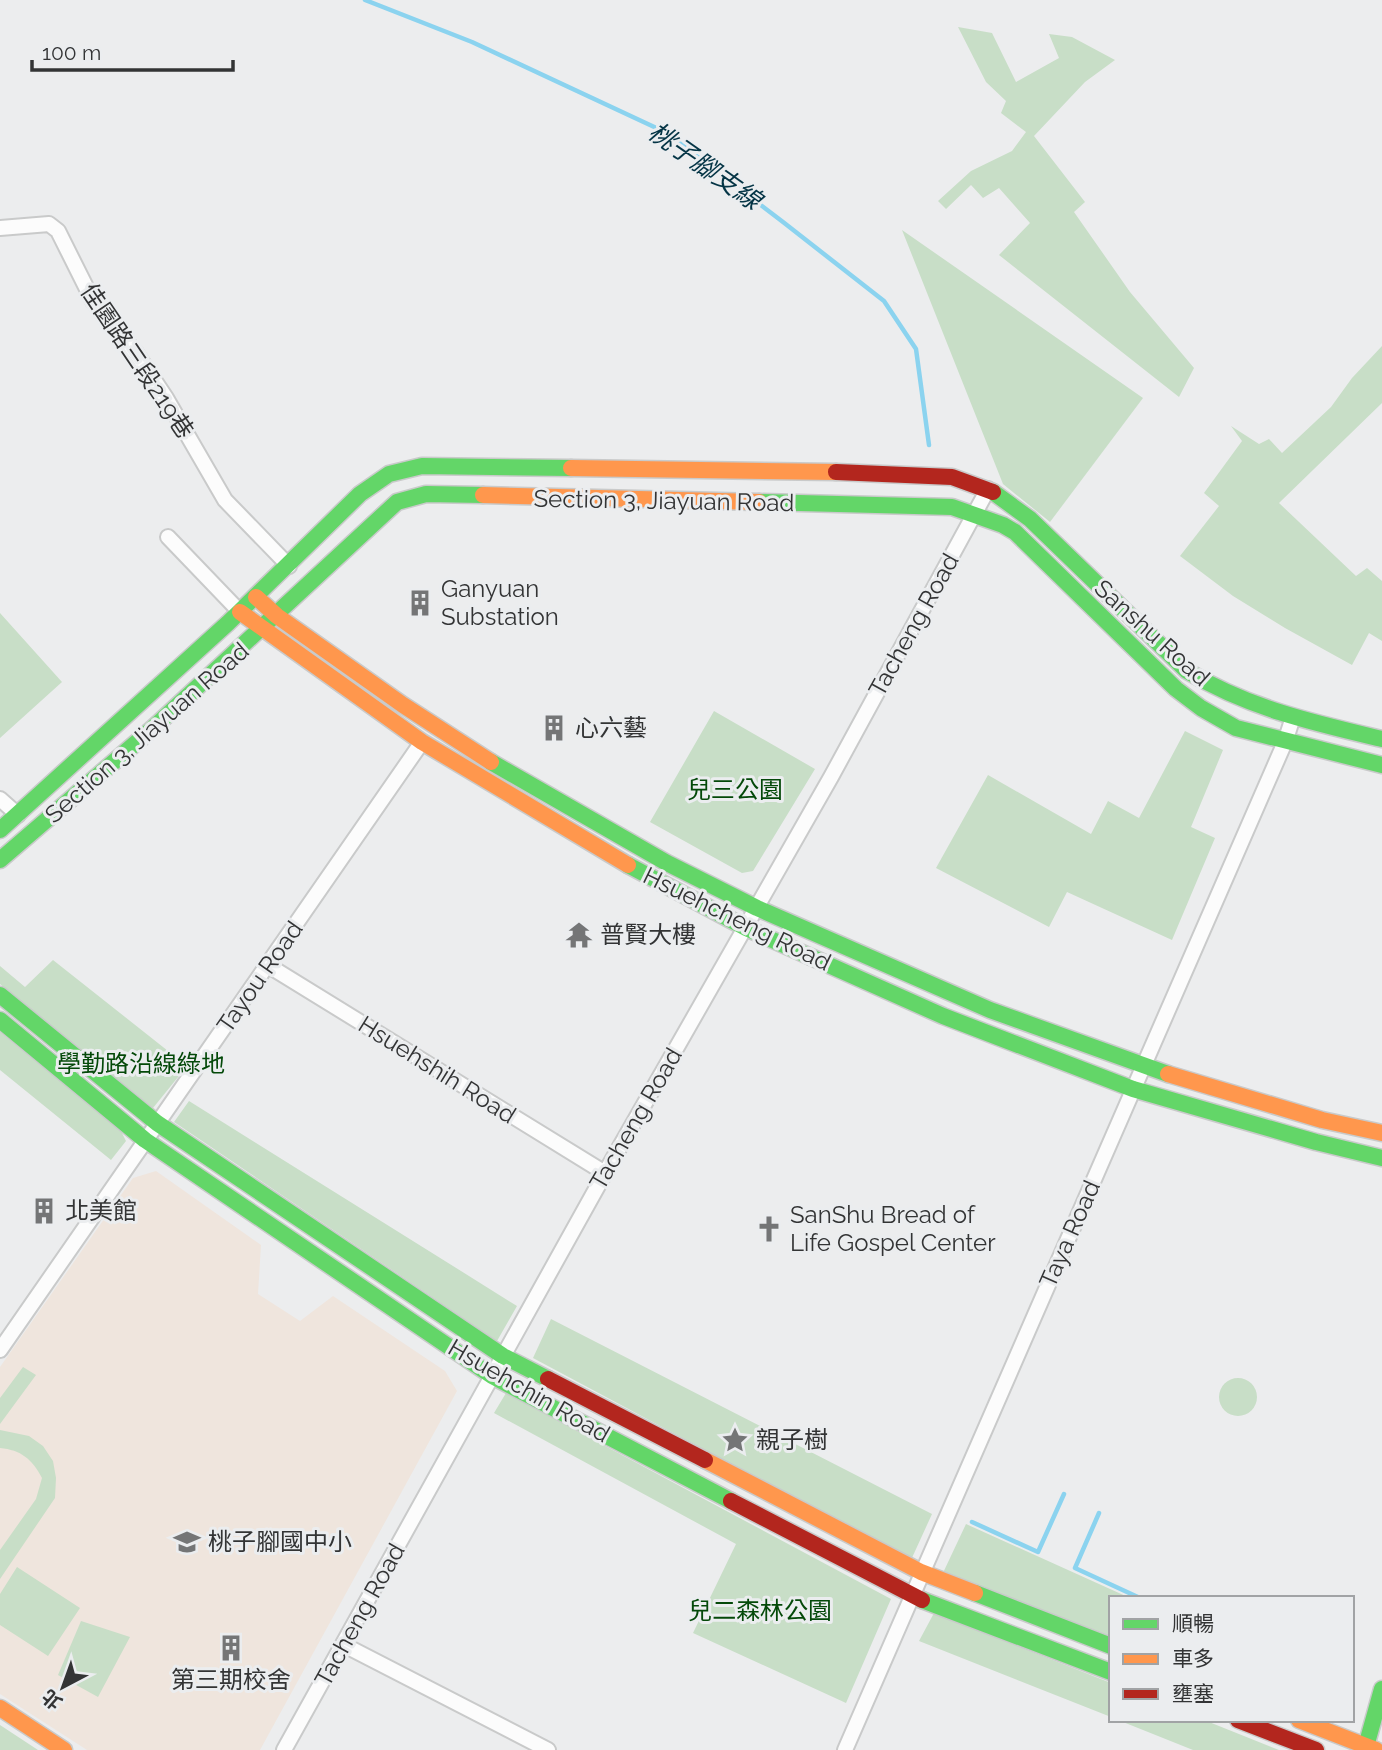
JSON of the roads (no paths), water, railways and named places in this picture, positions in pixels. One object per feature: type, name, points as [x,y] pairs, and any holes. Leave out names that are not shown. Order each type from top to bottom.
[{"type":"street","name":"佳園路三段219巷","points":[[0,228],[48,224],[58,231],[93,301],[136,353],[166,398],[225,500],[289,566]]},
{"type":"street","name":"Section 3, Jiayuan Road","points":[[0,830],[240,612],[360,494],[389,474],[422,466],[874,473],[952,477],[989,489]]},
{"type":"street","name":"Tacheng Road","points":[[284,1750],[605,1172],[746,928],[989,489]]},
{"type":"street","name":"Sanshu Road","points":[[989,489],[1030,519],[1187,671],[1213,689],[1245,703],[1382,739]]},
{"type":"street","name":"Section 3, Jiayuan Road","points":[[0,860],[262,630],[397,502],[426,494],[952,507],[976,514],[1015,532],[1176,689],[1201,708],[1236,728],[1382,765]]},
{"type":"street","name":"Hsuehcheng Road","points":[[168,537],[240,612],[262,630],[422,742],[644,874],[746,928],[943,1016],[1133,1089],[1382,1158]]},
{"type":"street","name":"Hsuehcheng Road","points":[[256,597],[277,616],[481,756],[667,863],[757,908],[990,1010],[1143,1067],[1322,1120],[1382,1133]]},
{"type":"street","name":"Taya Road","points":[[845,1750],[1293,717]]},
{"type":"street","name":"Tayou Road","points":[[0,1350],[422,742]]},
{"type":"street","points":[[0,799],[18,816]]},
{"type":"street","name":"Hsuehshih Road","points":[[269,966],[605,1172]]},
{"type":"street","name":"Hsuehchin Road","points":[[0,995],[157,1123],[503,1356],[921,1572],[1109,1645]]},
{"type":"street","name":"Hsuehchin Road","points":[[0,1020],[145,1140],[492,1376],[911,1596],[1109,1671]]},
{"type":"street","points":[[344,1645],[548,1750]]},
{"type":"street","points":[[1304,1722],[1369,1749],[1382,1689]]},
{"type":"street","points":[[0,1708],[64,1750]]},
{"type":"street","points":[[1243,1722],[1316,1750]]},
{"type":"waterway","name":"桃子腳支線","points":[[365,0],[472,42],[665,132],[884,301],[916,349],[929,445]]},
{"type":"waterway","points":[[972,1522],[1038,1552],[1064,1494]]},
{"type":"waterway","points":[[1099,1513],[1075,1568],[1136,1596]]},
{"type":"place","name":"Ganyuan Substation","points":[[420,603]]},
{"type":"place","name":"心六藝","points":[[554,728]]},
{"type":"place","name":"普賢大樓","points":[[579,935]]},
{"type":"place","name":"北美館","points":[[44,1211]]},
{"type":"place","name":"SanShu Bread of Life Gospel Center","points":[[769,1229]]},
{"type":"place","name":"親子樹","points":[[735,1440]]},
{"type":"place","name":"桃子腳國中小","points":[[187,1542]]},
{"type":"place","name":"第三期校舍","points":[[231,1648]]},
{"type":"park label","name":"兒三公園","points":[[735,790]]},
{"type":"park label","name":"學勤路沿線綠地","points":[[141,1064]]},
{"type":"park label","name":"兒二森林公園","points":[[760,1611]]}]
